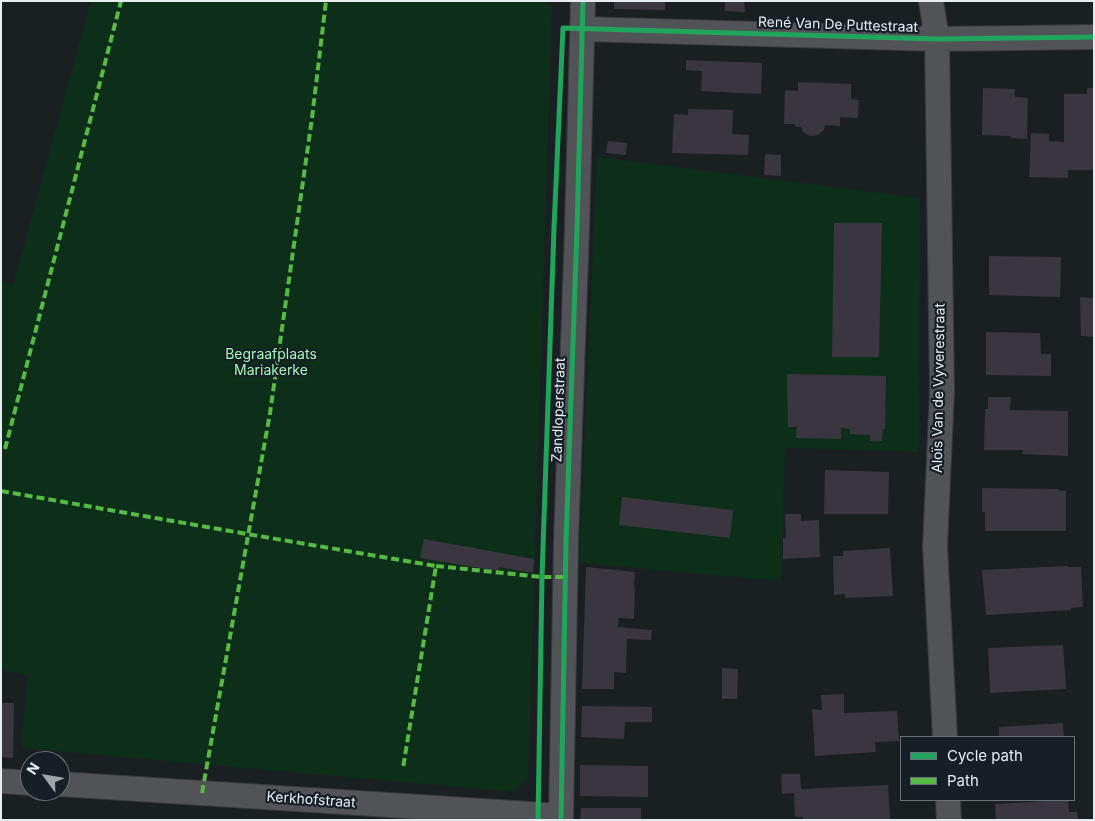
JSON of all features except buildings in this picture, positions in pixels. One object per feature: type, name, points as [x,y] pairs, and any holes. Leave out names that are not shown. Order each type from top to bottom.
[{"type":"street","name":"Zandloperstraat","points":[[561,818],[566,542],[583,1]]},
{"type":"street","name":"Aloïs Van de Vyverestraat","points":[[930,1],[937,39],[942,392],[935,546],[945,736]]},
{"type":"street","name":"René Van De Puttestraat","points":[[582,28],[937,39],[1094,37]]},
{"type":"street","points":[[1,781],[20,782]]},
{"type":"street","name":"Kerkhofstraat","points":[[70,785],[561,818]]},
{"type":"street","points":[[948,801],[949,820]]},
{"type":"green space","name":"Begraafplaats Mariakerke","points":[[91,1],[540,1],[552,4],[528,778],[515,792],[21,748],[28,675],[1,670],[1,280],[13,285]]},
{"type":"green space","points":[[597,157],[920,198],[919,452],[785,448],[781,581],[579,563]]},
{"type":"marked path","points":[[5,449],[121,1]]},
{"type":"marked path","points":[[202,793],[270,413],[312,118],[326,1]]},
{"type":"marked path","points":[[1,491],[436,566],[403,768]]},
{"type":"marked path","points":[[436,566],[542,577],[565,577]]},
{"type":"cycle path","points":[[561,820],[566,541],[583,1]]},
{"type":"cycle path","points":[[538,820],[542,577],[563,28],[937,39],[1094,37]]}]
